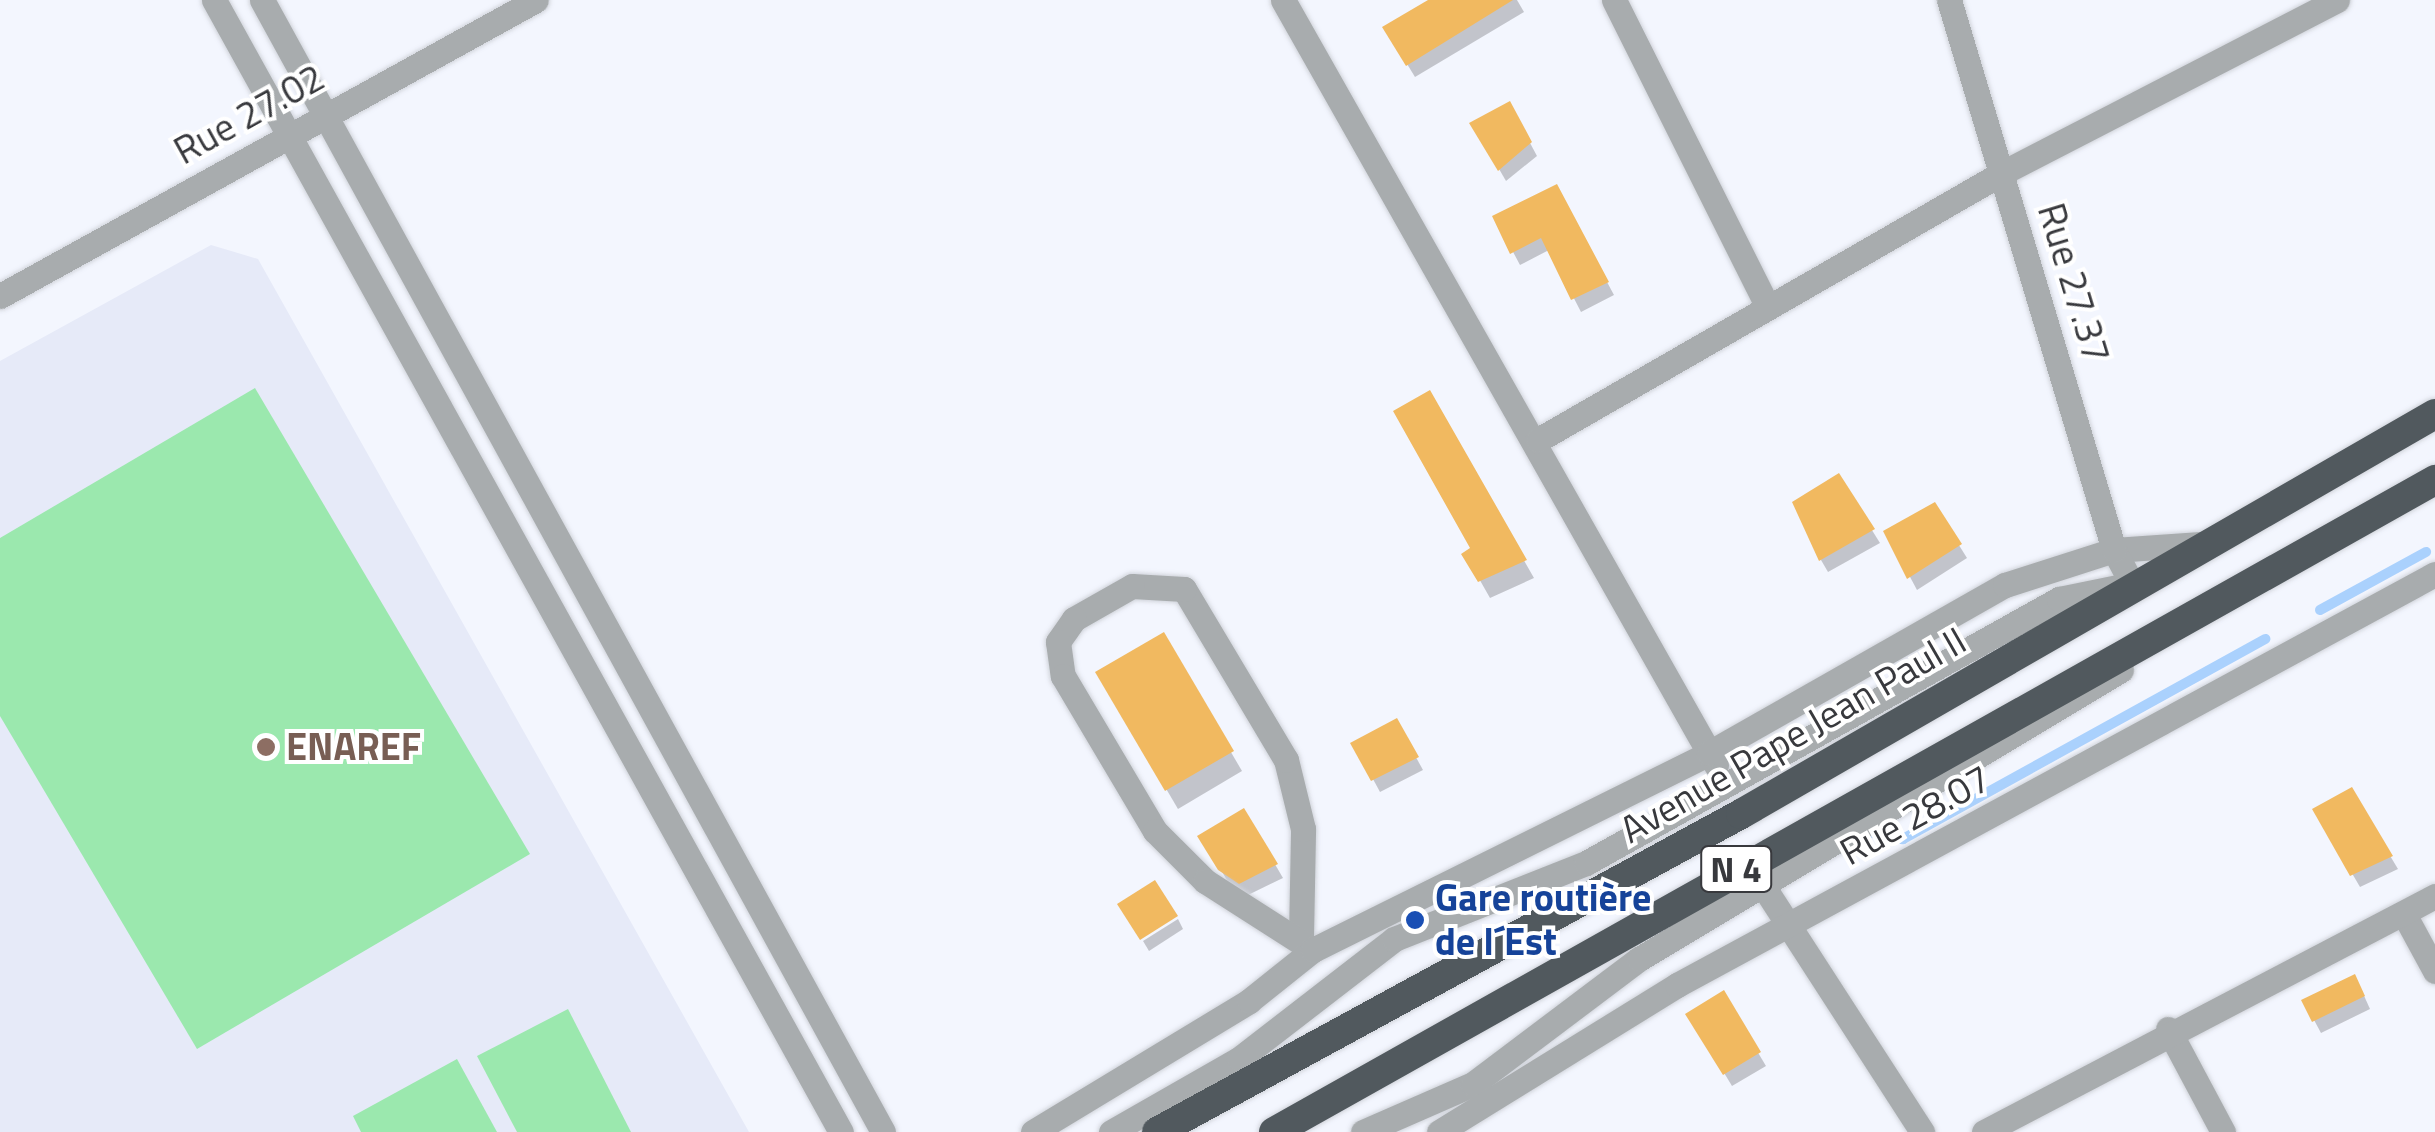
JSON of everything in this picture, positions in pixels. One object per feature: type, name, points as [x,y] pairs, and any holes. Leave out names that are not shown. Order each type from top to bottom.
[{"type":"highway","name":"N 4","points":[[2200,544],[2435,414]]},
{"type":"highway","name":"N 4","points":[[1274,1132],[1756,875],[2435,480]]},
{"type":"highway","name":"Avenue Pape Jean Paul II","points":[[1157,1132],[1742,814],[2200,544]]},
{"type":"street","points":[[214,0],[841,1132]]},
{"type":"street","points":[[262,0],[883,1132]]},
{"type":"street","name":"Rue 27.02","points":[[0,296],[536,0]]},
{"type":"street","points":[[1282,0],[1477,357],[1538,440],[1742,814]]},
{"type":"street","points":[[1614,0],[1766,304]]},
{"type":"street","name":"Rue 27.37","points":[[1950,0],[2114,550],[2132,584]]},
{"type":"street","points":[[1538,440],[1766,304],[2002,173],[2337,0]]},
{"type":"street","points":[[1033,1132],[1249,1001],[1307,944],[1709,753],[2005,586],[2114,550],[2200,544]]},
{"type":"street","name":"Rue 28.07","points":[[1439,1132],[1788,928],[2435,574]]},
{"type":"street","points":[[1110,1132],[1239,1059],[1394,938],[1586,863],[2059,599],[2132,584]]},
{"type":"street","points":[[1132,586],[1184,589],[1286,760],[1303,829],[1307,944],[1205,881],[1155,831],[1063,676],[1058,642],[1074,619],[1132,586]]},
{"type":"street","points":[[1363,1132],[1473,1084],[1756,875],[1922,1132]]},
{"type":"street","points":[[1984,1132],[2168,1029],[2435,896]]},
{"type":"street","points":[[2404,914],[2435,972]]},
{"type":"street","points":[[2168,1029],[2224,1132]]},
{"type":"shaded area","name":"ENAREF","points":[[211,245],[258,259],[749,1132],[0,1132],[0,361]]},
{"type":"green space","points":[[255,388],[530,854],[197,1049],[0,716],[0,538]]},
{"type":"green space","points":[[568,1009],[631,1132],[517,1132],[477,1056]]},
{"type":"green space","points":[[457,1059],[497,1132],[361,1132],[353,1116]]},
{"type":"building","points":[[1428,0],[1513,0],[1406,66],[1382,27]]},
{"type":"building","points":[[1510,101],[1532,142],[1498,171],[1469,123]]},
{"type":"building","points":[[1557,184],[1609,282],[1571,300],[1541,238],[1510,254],[1492,216]]},
{"type":"building","points":[[1430,390],[1527,560],[1478,582],[1461,554],[1470,548],[1393,411]]},
{"type":"building","points":[[1839,473],[1875,529],[1819,561],[1792,502]]},
{"type":"building","points":[[1935,502],[1962,544],[1907,579],[1883,531]]},
{"type":"building","points":[[1164,632],[1234,751],[1165,791],[1095,672]]},
{"type":"building","points":[[1397,718],[1419,757],[1371,781],[1350,743]]},
{"type":"building","points":[[2352,787],[2393,856],[2350,876],[2312,809]]},
{"type":"building","points":[[1244,808],[1278,864],[1239,884],[1218,870],[1197,836]]},
{"type":"building","points":[[1155,880],[1178,916],[1140,940],[1117,904]]},
{"type":"building","points":[[2355,974],[2365,996],[2312,1022],[2301,1000]]},
{"type":"building","points":[[1724,990],[1761,1052],[1723,1075],[1685,1014]]},
{"type":"waterway","points":[[2320,610],[2426,552]]},
{"type":"waterway","points":[[1864,831],[1903,839],[2266,639]]},
{"type":"place","name":"ENAREF","points":[[266,747]]},
{"type":"place","name":"Gare routière de l´Est","points":[[1415,920]]}]
